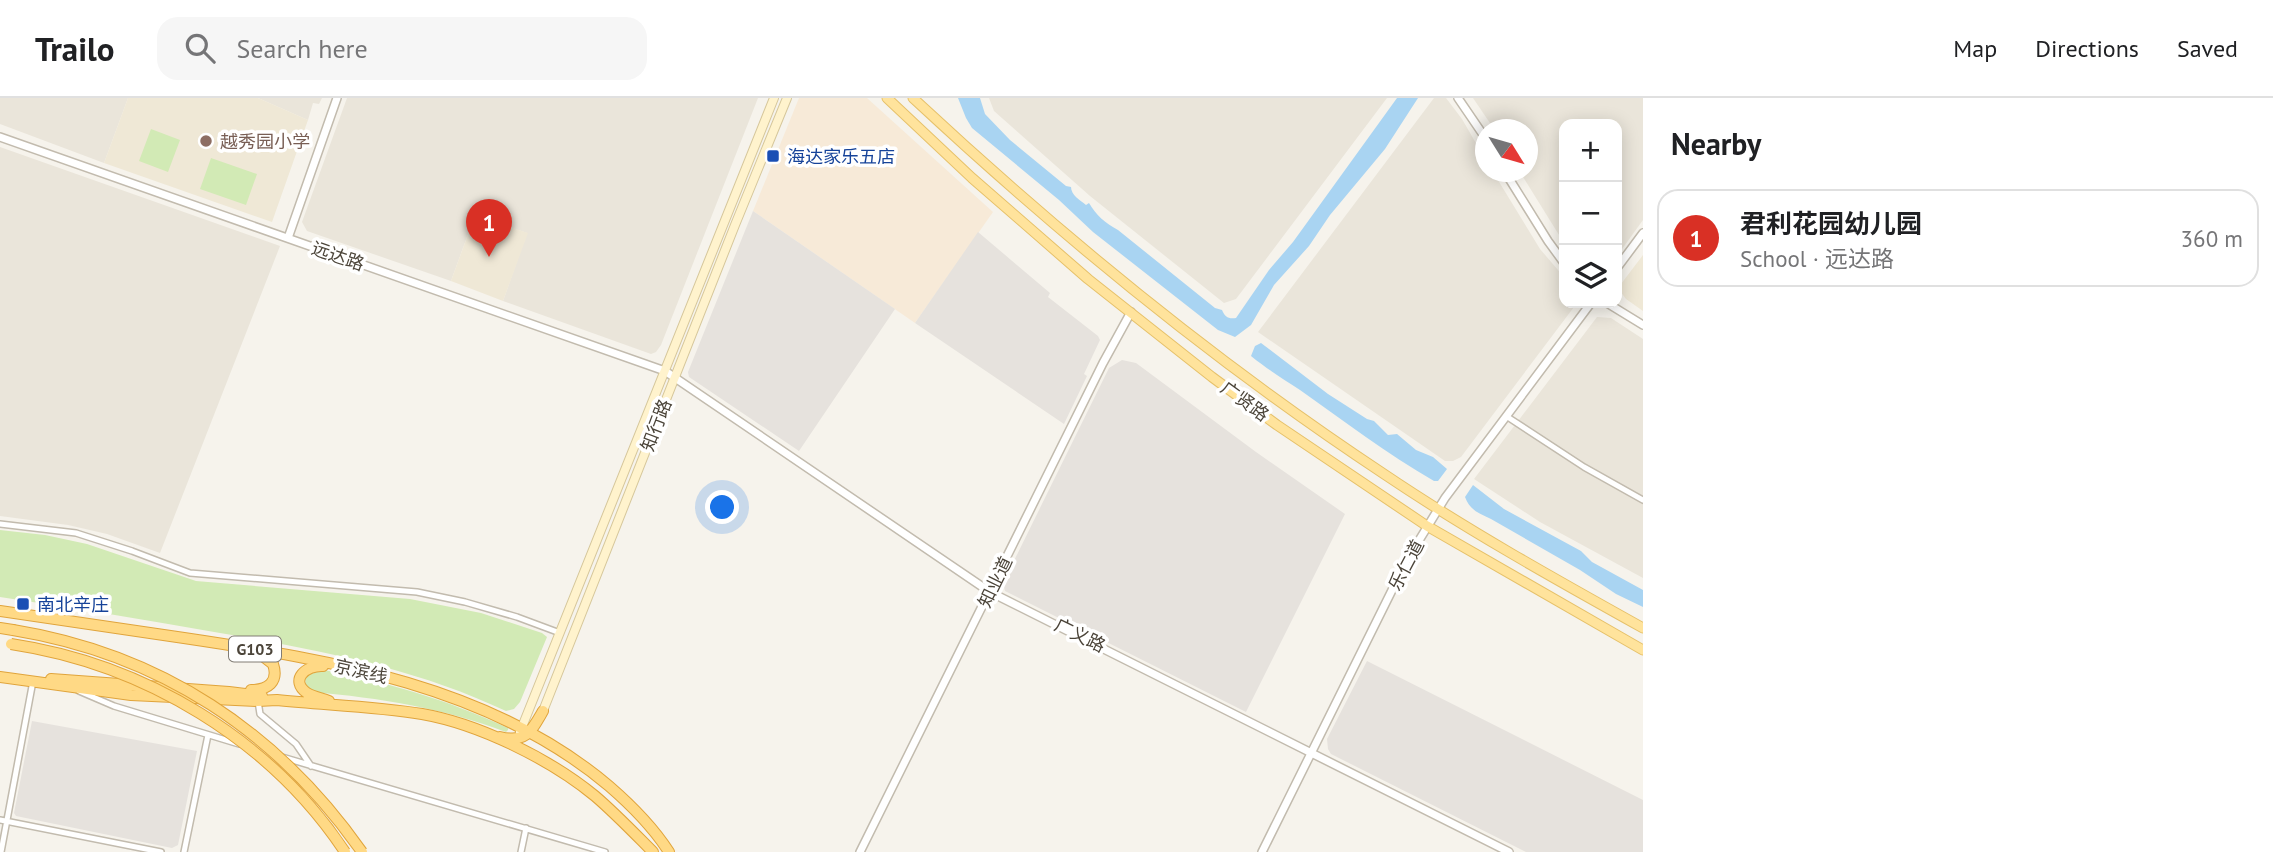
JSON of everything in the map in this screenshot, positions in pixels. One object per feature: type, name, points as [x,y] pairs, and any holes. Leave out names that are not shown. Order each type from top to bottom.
[{"type":"highway","name":"京滨线","points":[[0,611],[211,642],[368,672],[443,695],[502,718],[580,762],[631,806],[667,851]]},
{"type":"highway","points":[[0,628],[98,650],[195,694],[288,764],[337,817],[362,852]]},
{"type":"highway","points":[[208,690],[264,689],[270,686],[275,676],[273,664],[264,657],[211,642]]},
{"type":"highway","points":[[5,643],[48,649],[86,660],[137,680],[198,712],[260,757],[292,786],[345,852]]},
{"type":"highway","points":[[352,706],[310,695],[302,687],[301,676],[309,667],[314,666],[368,672]]},
{"type":"highway","name":"京滨线","points":[[0,677],[131,695],[277,700],[424,715],[515,743]]},
{"type":"highway","points":[[33,681],[53,679],[208,690],[277,700]]},
{"type":"highway","points":[[543,711],[524,737],[515,743],[524,752],[562,772],[583,787],[619,817],[653,852]]},
{"type":"main road","name":"知行路","points":[[524,752],[531,705],[774,98]]},
{"type":"main road","name":"知行路","points":[[543,711],[787,98]]},
{"type":"main road","name":"广贤路","points":[[887,98],[1024,225],[1277,425],[1427,526],[1643,650]]},
{"type":"main road","name":"广贤路","points":[[913,98],[1030,204],[1223,360],[1328,436],[1438,509],[1643,628]]},
{"type":"main road","points":[[502,718],[517,718],[531,705]]},
{"type":"street","points":[[288,238],[337,98]]},
{"type":"street","points":[[1458,98],[1475,123]]},
{"type":"street","name":"远达路","points":[[0,136],[665,371],[675,377]]},
{"type":"street","points":[[1511,182],[1559,256]]},
{"type":"street","points":[[1622,261],[1643,233]]},
{"type":"street","name":"乐仁道","points":[[1262,852],[1407,560],[1427,526],[1587,308]]},
{"type":"street","points":[[1615,308],[1643,326]]},
{"type":"street","name":"知业道","points":[[860,852],[1097,375],[1131,312]]},
{"type":"street","name":"广义路","points":[[675,377],[990,592],[1509,852]]},
{"type":"street","points":[[1506,416],[1576,462],[1643,500]]},
{"type":"street","points":[[0,524],[76,533],[190,573],[417,593],[465,602],[560,633]]},
{"type":"street","points":[[1,852],[3,821],[33,681]]},
{"type":"street","points":[[70,688],[114,706],[208,735],[606,852]]},
{"type":"street","points":[[258,701],[260,714],[296,744],[311,766]]},
{"type":"street","points":[[184,852],[208,735]]},
{"type":"street","points":[[3,821],[161,852]]},
{"type":"street","points":[[521,852],[526,828]]},
{"type":"shaded area","points":[[0,98],[128,98],[104,163],[0,124]]},
{"type":"shaded area","name":"越秀园小学","points":[[128,98],[258,98],[308,120],[272,222],[104,163]]},
{"type":"shaded area","points":[[258,98],[322,98],[319,104],[313,103],[308,120]]},
{"type":"shaded area","points":[[347,98],[758,98],[661,345],[651,354],[503,301],[527,233],[475,215],[451,281],[307,231],[302,222]]},
{"type":"shaded area","points":[[799,98],[867,98],[993,212],[915,323],[753,211]]},
{"type":"shaded area","points":[[989,98],[1387,98],[1236,299],[1224,303],[1090,196],[994,111]]},
{"type":"shaded area","points":[[1434,98],[1446,98],[1475,142],[1475,182],[1499,182],[1540,249],[1559,271],[1559,308],[1573,308],[1461,457],[1453,461],[1445,461],[1258,332]]},
{"type":"shaded area","points":[[1473,98],[1643,98],[1643,220],[1622,249],[1622,119],[1559,119],[1559,235],[1526,182],[1538,182],[1538,119],[1487,119]]},
{"type":"shaded area","points":[[0,147],[280,246],[160,553],[107,534],[68,525],[0,516]]},
{"type":"shaded area","points":[[753,211],[895,309],[799,451],[689,377],[688,372]]},
{"type":"shaded area","points":[[475,215],[528,233],[503,301],[451,281]]},
{"type":"shaded area","points":[[978,232],[1050,293],[1048,297],[1100,340],[1084,374],[1087,376],[1064,424],[915,323]]},
{"type":"shaded area","points":[[1643,255],[1643,311],[1622,294],[1622,283]]},
{"type":"shaded area","points":[[1597,317],[1611,318],[1643,339],[1643,578],[1540,522],[1474,479]]},
{"type":"shaded area","points":[[1122,360],[1136,363],[1345,514],[1246,712],[1005,591],[1003,583],[1109,368]]},
{"type":"shaded area","points":[[1367,661],[1643,800],[1643,852],[1526,852],[1331,754],[1327,739]]},
{"type":"shaded area","points":[[32,721],[197,751],[178,845],[172,848],[16,816],[14,813]]},
{"type":"green space","points":[[151,129],[180,140],[168,172],[139,161]]},
{"type":"green space","points":[[211,158],[257,174],[246,205],[200,189]]},
{"type":"green space","points":[[0,530],[45,535],[87,544],[196,581],[410,599],[481,613],[547,637],[520,702],[514,709],[506,711],[437,683],[366,662],[257,639],[0,597]]},
{"type":"green space","points":[[319,669],[415,692],[462,708],[508,730],[506,732],[459,716],[411,705],[313,692],[306,686],[305,678],[308,673]]},
{"type":"water","points":[[958,98],[980,98],[985,114],[1010,140],[1066,186],[1071,187],[1076,197],[1086,205],[1089,203],[1105,222],[1215,308],[1222,310],[1227,317],[1236,318],[1397,98],[1418,98],[1385,149],[1330,215],[1309,246],[1274,285],[1251,325],[1235,337],[1218,330],[1093,232],[1059,200],[972,128]]},
{"type":"water","points":[[1261,343],[1328,394],[1374,421],[1388,435],[1397,434],[1416,450],[1433,457],[1447,469],[1438,481],[1434,481],[1383,449],[1251,356],[1255,346]]},
{"type":"water","points":[[1473,485],[1504,509],[1581,551],[1592,562],[1643,590],[1643,607],[1616,594],[1580,570],[1475,511],[1465,497]]},
{"type":"place","name":"越秀园小学","points":[[206,141]]},
{"type":"place","name":"海达家乐五店","points":[[773,156]]},
{"type":"place","name":"君利花园幼儿园","points":[[489,257]]},
{"type":"place","name":"南北辛庄","points":[[23,604]]}]
